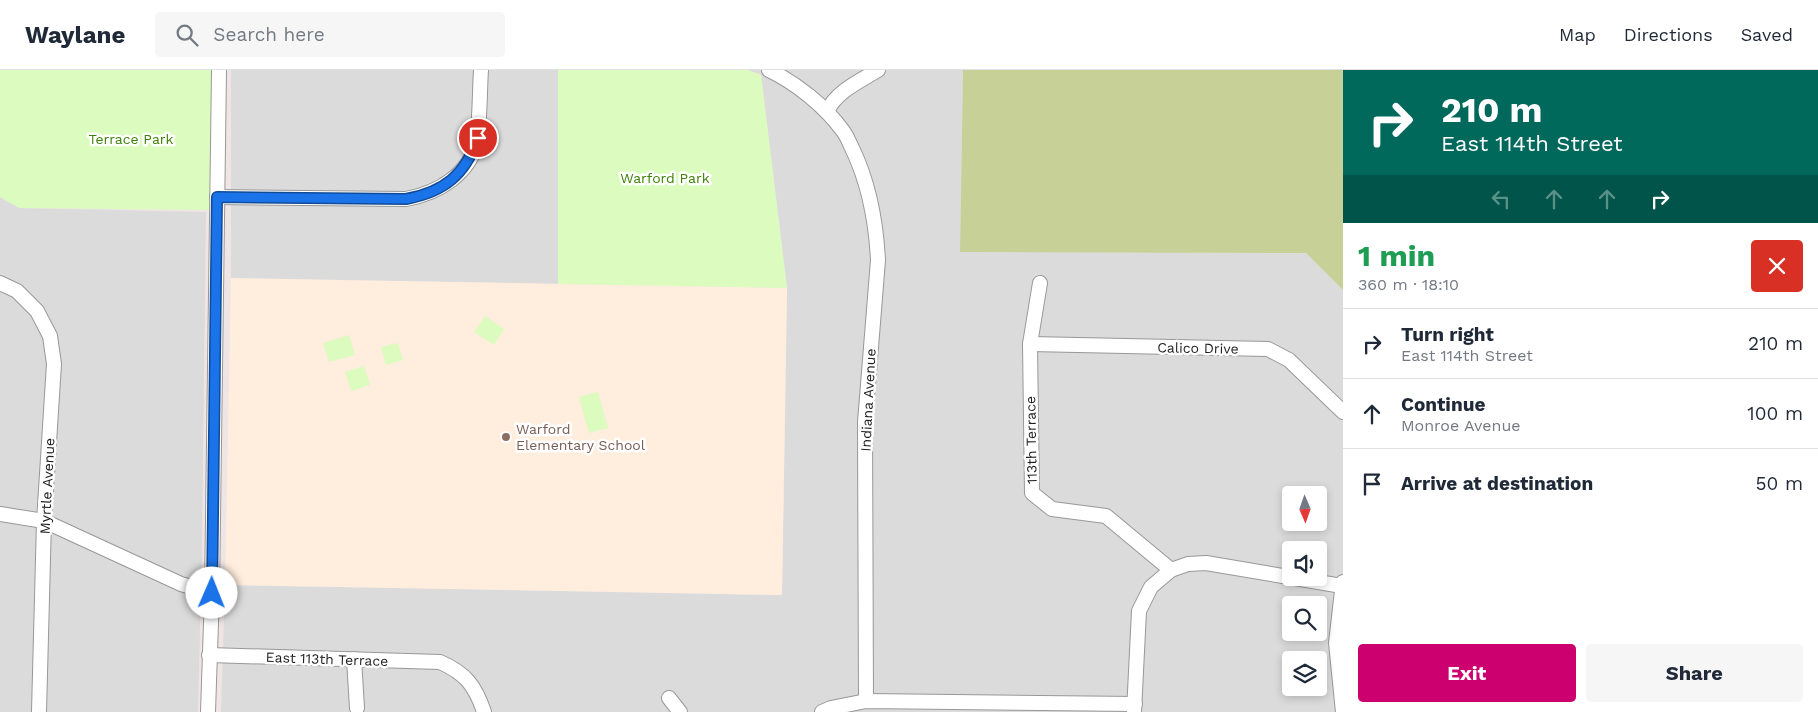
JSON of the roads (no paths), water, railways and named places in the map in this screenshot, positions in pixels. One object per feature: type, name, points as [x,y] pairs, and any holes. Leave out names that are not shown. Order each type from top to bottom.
[{"type":"street","points":[[208,712],[212,593],[219,70]]},
{"type":"street","points":[[217,197],[406,199],[423,196],[443,187],[464,168],[473,154],[478,138],[481,70]]},
{"type":"street","name":"Indiana Avenue","points":[[769,70],[800,90],[827,112],[844,131],[860,163],[870,194],[877,239],[878,260],[864,422],[866,701]]},
{"type":"street","points":[[827,112],[830,105],[846,90],[878,70]]},
{"type":"street","name":"Myrtle Avenue","points":[[0,283],[17,291],[37,311],[50,336],[54,364],[44,521],[39,712]]},
{"type":"street","name":"113th Terrace","points":[[1040,283],[1030,344],[1032,493],[1052,509],[1106,516],[1171,570]]},
{"type":"street","name":"Calico Drive","points":[[1030,344],[1268,349],[1289,360],[1343,412]]},
{"type":"street","points":[[0,514],[44,521],[181,584],[212,593]]},
{"type":"street","points":[[822,712],[831,708],[866,701],[1134,708],[1139,611],[1151,587],[1171,570],[1188,564],[1206,563],[1342,584],[1336,643],[1343,712]]},
{"type":"street","name":"East 113th Terrace","points":[[209,655],[440,662],[454,668],[467,678],[479,697],[484,712]]},
{"type":"street","points":[[354,659],[357,708]]},
{"type":"street","points":[[669,698],[680,712]]},
{"type":"place","name":"Warford Elementary School","points":[[506,437]]},
{"type":"park label","name":"Terrace Park","points":[[131,139]]},
{"type":"park label","name":"Warford Park","points":[[665,178]]}]
